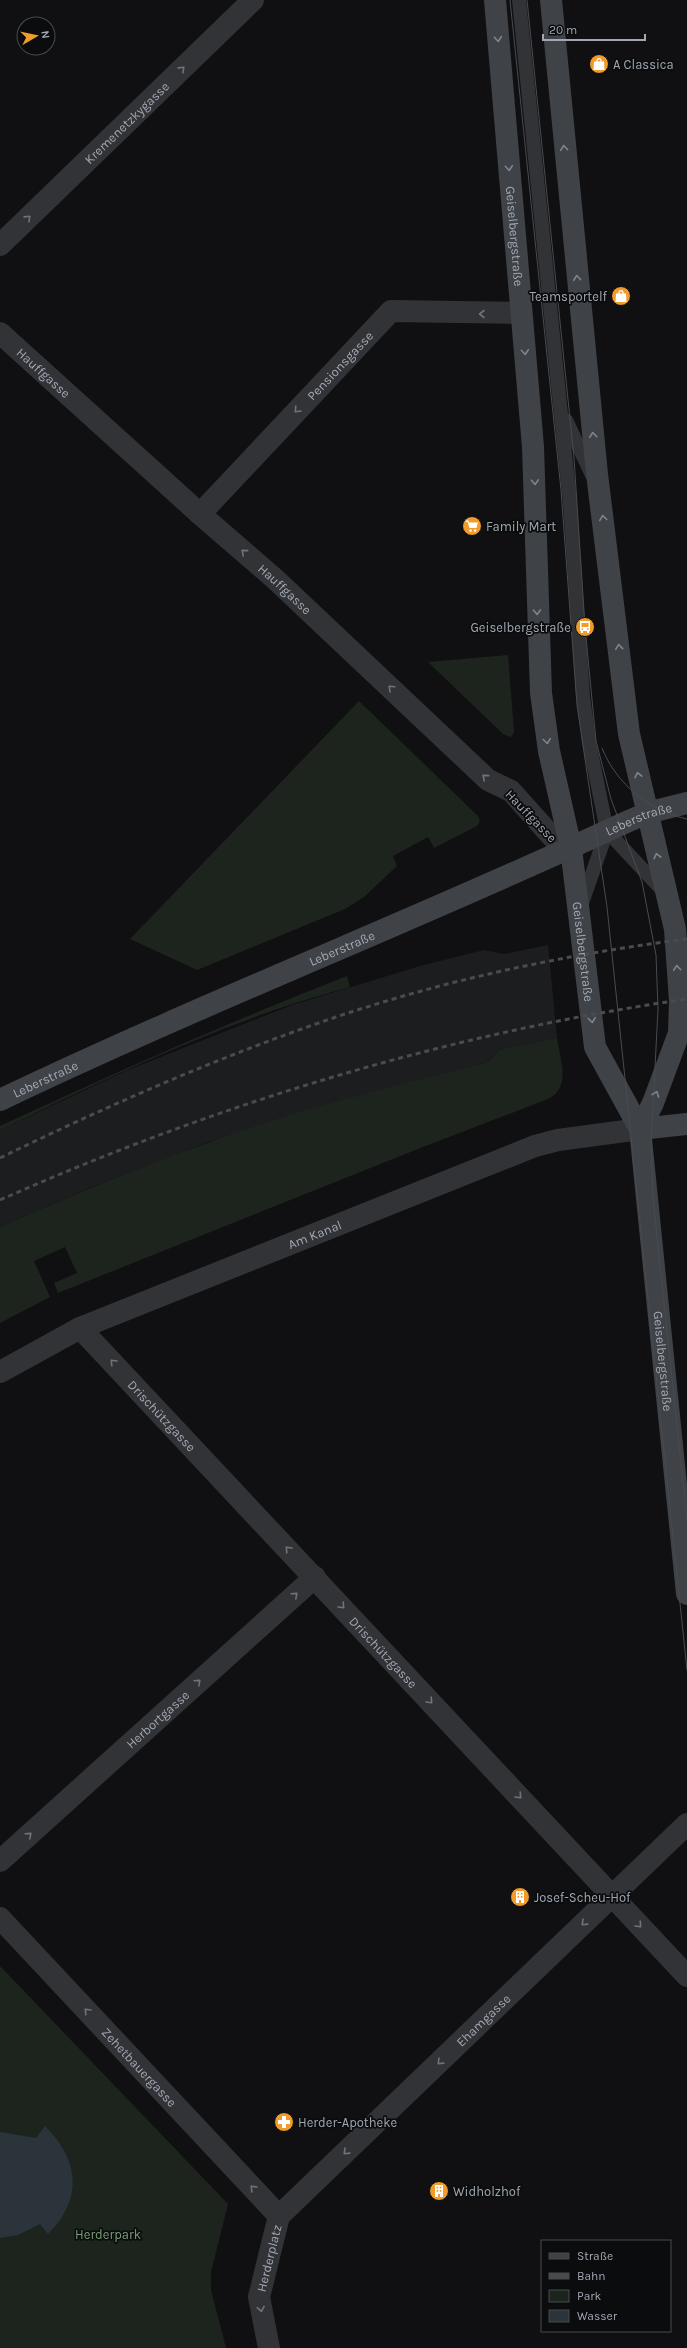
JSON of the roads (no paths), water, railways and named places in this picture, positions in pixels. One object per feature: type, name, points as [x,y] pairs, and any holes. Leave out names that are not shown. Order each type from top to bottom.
[{"type":"main road","name":"Geiselbergstraße","points":[[495,0],[536,493],[538,636],[541,693],[548,751],[579,912],[595,1047],[640,1129],[687,1594]]},
{"type":"main road","points":[[550,0],[599,487],[629,734],[674,929],[680,1001],[679,1033],[653,1103],[640,1129]]},
{"type":"main road","name":"Leberstraße","points":[[0,1100],[187,1013],[568,849],[647,813],[687,803]]},
{"type":"main road","points":[[640,1129],[687,1124]]},
{"type":"street","name":"Kremenetzkygasse","points":[[0,245],[253,0]]},
{"type":"street","name":"Pensionsgasse","points":[[200,514],[391,311],[521,313]]},
{"type":"street","name":"Hauffgasse","points":[[0,332],[200,514],[275,579],[488,780],[511,791],[568,849]]},
{"type":"street","name":"Am Kanal","points":[[0,1372],[80,1328],[535,1146],[558,1140],[640,1129]]},
{"type":"street","name":"Drischützgasse","points":[[80,1328],[315,1577],[687,1976]]},
{"type":"street","name":"Herbortgasse","points":[[0,1861],[315,1577]]},
{"type":"street","name":"Ehamgasse","points":[[279,2216],[687,1824]]},
{"type":"street","name":"Zehetbauergasse","points":[[0,1918],[279,2216]]},
{"type":"street","name":"Herderplatz","points":[[269,2348],[259,2297],[279,2216]]},
{"type":"lane","points":[[519,0],[570,503],[583,696],[589,742],[607,831],[579,912]]},
{"type":"lane","points":[[560,408],[599,487]]},
{"type":"lane","points":[[607,831],[666,894]]},
{"type":"water","points":[[45,2126],[65,2152],[70,2166],[73,2179],[72,2193],[68,2207],[60,2220],[48,2234],[40,2224],[18,2235],[0,2238],[0,2132],[36,2138]]},
{"type":"tram line","points":[[510,0],[561,490],[577,705],[607,907],[687,1670]]},
{"type":"tram line","points":[[527,0],[574,458],[585,627],[596,741],[611,799],[642,882],[656,955],[658,1009],[651,1145],[653,1199],[687,1519]]},
{"type":"tram line","points":[[602,748],[616,773],[636,794],[660,810],[687,819]]},
{"type":"railway","points":[[0,1158],[82,1119],[166,1082],[293,1032],[379,1003],[509,969],[598,952],[687,939]]},
{"type":"railway","points":[[0,1200],[166,1132],[337,1076],[423,1052],[510,1031],[598,1013],[687,999]]},
{"type":"place","name":"A Classica","points":[[599,64]]},
{"type":"place","name":"Teamsportelf","points":[[621,296]]},
{"type":"place","name":"Family Mart","points":[[472,526]]},
{"type":"place","name":"Geiselbergstraße","points":[[585,627]]},
{"type":"place","name":"Josef-Scheu-Hof","points":[[520,1897]]},
{"type":"place","name":"Herder-Apotheke","points":[[284,2122]]},
{"type":"place","name":"Widholzhof","points":[[439,2191]]},
{"type":"park label","name":"Herderpark","points":[[108,2234]]}]
